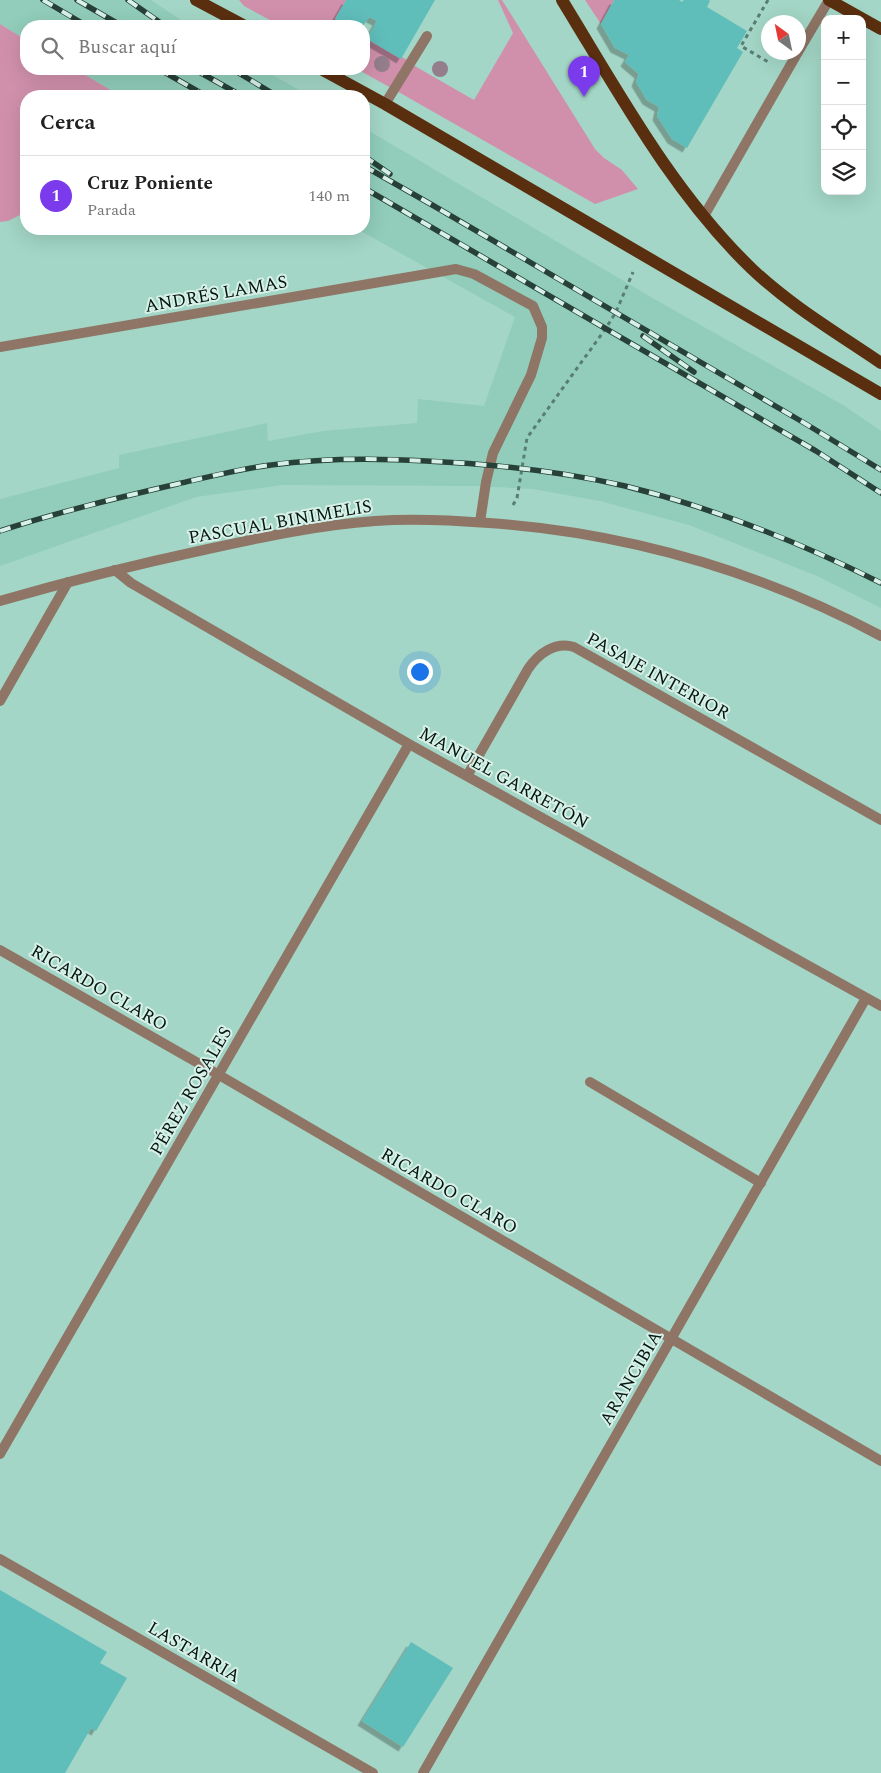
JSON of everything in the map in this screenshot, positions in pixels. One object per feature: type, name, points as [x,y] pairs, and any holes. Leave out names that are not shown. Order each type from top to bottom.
[{"type":"main road","points":[[196,0],[234,20]]},
{"type":"main road","points":[[562,0],[640,127],[682,189],[727,244],[775,288],[819,322],[881,363]]},
{"type":"main road","points":[[829,0],[881,29]]},
{"type":"main road","points":[[332,75],[359,90]]},
{"type":"main road","points":[[370,96],[881,394]]},
{"type":"street","points":[[806,39],[829,0]]},
{"type":"street","points":[[385,104],[427,36]]},
{"type":"street","points":[[704,216],[794,60]]},
{"type":"street","name":"ANDRÉS LAMAS","points":[[0,347],[456,269],[474,274],[532,306],[542,327],[542,338],[531,375],[493,453],[486,482],[480,522]]},
{"type":"street","name":"PASCUAL BINIMELIS","points":[[0,601],[115,570],[258,538],[375,521],[430,519],[547,528],[606,537],[652,547],[718,566],[783,590],[881,636]]},
{"type":"street","name":"MANUEL GARRETÓN","points":[[115,570],[131,583],[409,744],[881,1006]]},
{"type":"street","points":[[0,701],[68,582]]},
{"type":"street","name":"PASAJE INTERIOR","points":[[467,776],[534,660],[549,649],[568,645],[881,820]]},
{"type":"street","name":"PÉREZ ROSALES","points":[[0,1454],[409,744]]},
{"type":"street","name":"RICARDO CLARO","points":[[0,950],[219,1075],[881,1461]]},
{"type":"street","name":"ARANCIBIA","points":[[423,1773],[866,998]]},
{"type":"street","points":[[590,1082],[761,1183]]},
{"type":"street","name":"LASTARRIA","points":[[0,1560],[373,1773]]},
{"type":"path","points":[[768,0],[741,46],[787,73]]},
{"type":"path","points":[[504,524],[517,498],[527,438],[616,312],[641,253]]},
{"type":"shaded area","points":[[0,0],[151,0],[181,20],[20,20],[20,36],[0,24]]},
{"type":"shaded area","points":[[239,0],[346,0],[335,19],[337,20],[270,20],[244,6]]},
{"type":"shaded area","points":[[498,0],[502,0],[595,149],[604,158],[622,170],[638,189],[595,204],[395,90],[413,65],[474,100],[513,33]]},
{"type":"shaded area","points":[[585,0],[614,0],[601,24]]},
{"type":"shaded area","points":[[0,24],[20,36],[20,75],[85,75],[111,90],[20,90],[20,215],[8,221],[0,222]]},
{"type":"shaded area","points":[[370,38],[407,60],[391,88],[368,75],[370,75]]},
{"type":"shaded area","points":[[85,75],[273,75],[299,90],[111,90]]},
{"type":"shaded area","points":[[370,132],[656,300],[843,405],[881,431],[881,608],[817,576],[689,525],[600,501],[533,489],[476,486],[282,485],[196,497],[0,566],[0,499],[119,468],[119,455],[267,423],[268,441],[323,431],[417,423],[418,399],[484,406],[515,317],[368,235],[370,235]]},
{"type":"building","points":[[346,0],[435,0],[401,59],[370,41],[370,34],[377,21],[369,17],[367,20],[335,19]]},
{"type":"building","points":[[614,0],[679,0],[682,2],[684,0],[709,0],[707,7],[747,31],[737,48],[743,52],[687,148],[672,139],[657,116],[659,107],[647,100],[636,82],[639,74],[625,62],[629,55],[615,48],[601,24]]},
{"type":"building","points":[[0,1590],[107,1652],[100,1663],[127,1678],[96,1731],[91,1728],[65,1773],[0,1773]]},
{"type":"building","points":[[411,1642],[453,1668],[403,1747],[362,1721]]},
{"type":"railway","points":[[43,0],[77,20]]},
{"type":"railway","points":[[77,0],[112,20]]},
{"type":"railway","points":[[128,0],[156,20]]},
{"type":"railway","points":[[169,75],[196,90]]},
{"type":"railway","points":[[205,75],[231,90]]},
{"type":"railway","points":[[242,75],[267,90]]},
{"type":"railway","points":[[370,160],[390,174]]},
{"type":"railway","points":[[370,169],[806,424],[881,470]]},
{"type":"railway","points":[[370,191],[816,451],[881,493]]},
{"type":"railway","points":[[643,336],[694,372]]},
{"type":"railway","points":[[0,531],[110,500],[259,467],[348,459],[451,462],[501,466],[576,476],[658,495],[756,527],[881,583]]},
{"type":"place","name":"Cruz Poniente","points":[[584,97]]}]
